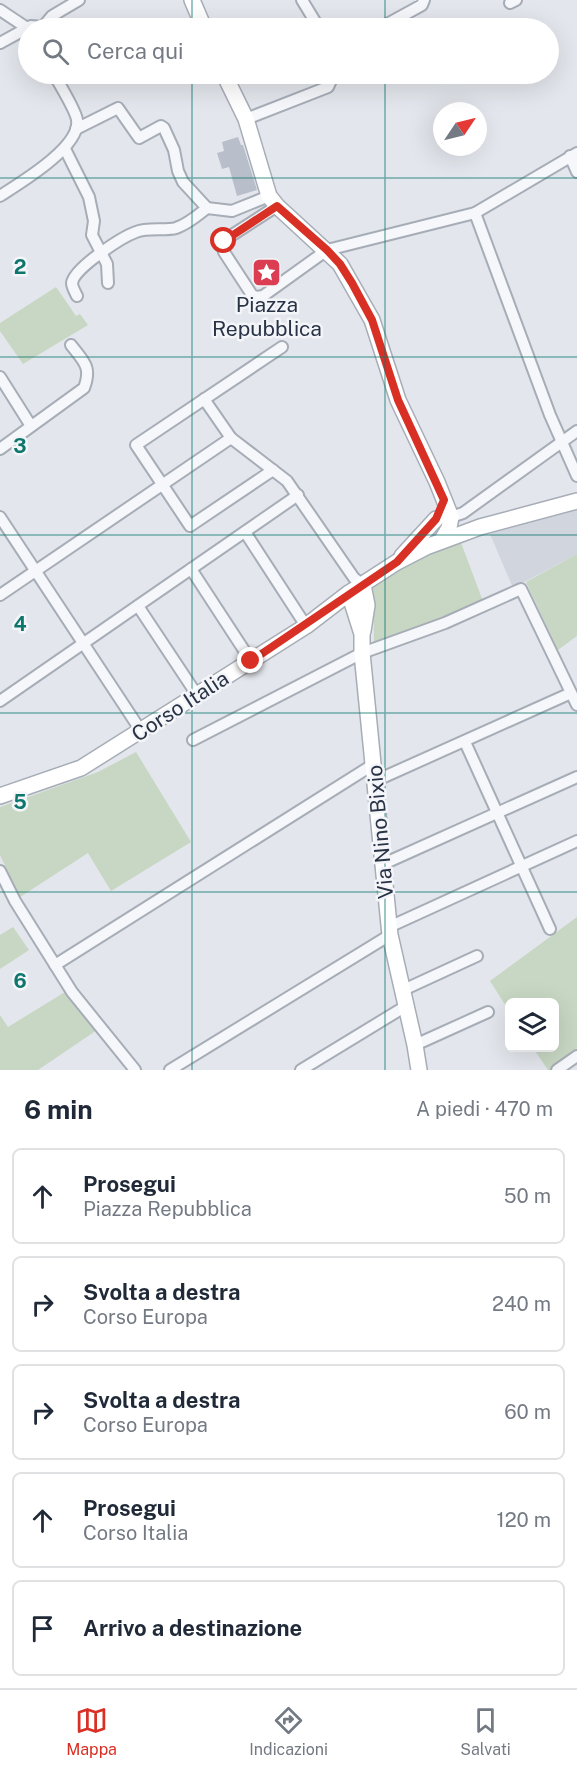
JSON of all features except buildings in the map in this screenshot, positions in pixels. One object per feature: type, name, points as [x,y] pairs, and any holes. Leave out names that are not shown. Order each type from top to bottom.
[{"type":"street","points":[[50,18],[79,0]]},
{"type":"street","points":[[192,0],[200,18]]},
{"type":"street","points":[[302,0],[313,18]]},
{"type":"street","points":[[398,18],[422,5],[424,0]]},
{"type":"street","points":[[0,10],[18,22]]},
{"type":"street","points":[[0,44],[18,33]]},
{"type":"street","points":[[0,195],[23,181],[64,149],[75,129],[77,120],[59,84]]},
{"type":"street","points":[[229,84],[246,119],[273,201],[340,264],[372,320],[398,400],[444,500],[444,518],[436,531],[442,540]]},
{"type":"street","points":[[246,119],[328,87],[329,84]]},
{"type":"street","points":[[75,129],[118,108],[139,138],[161,126],[164,128],[174,150],[177,171],[183,182],[207,208],[232,211],[273,201]]},
{"type":"street","points":[[64,149],[89,197],[94,220],[92,235],[107,264],[108,284]]},
{"type":"street","points":[[273,201],[222,244],[224,252],[254,296],[259,298],[327,250],[475,213],[574,154],[577,172]]},
{"type":"street","points":[[76,296],[72,285],[74,278],[102,252],[138,231],[160,228],[175,229],[207,208]]},
{"type":"street","points":[[475,213],[550,415],[576,470]]},
{"type":"street","points":[[0,449],[84,388],[88,376],[87,367],[71,345]]},
{"type":"street","points":[[273,470],[190,526],[136,445],[282,347]]},
{"type":"street","points":[[0,377],[31,426]]},
{"type":"street","points":[[204,399],[231,438],[287,481],[354,578],[363,585],[367,605],[362,634]]},
{"type":"street","points":[[397,562],[444,518],[463,513],[577,431]]},
{"type":"street","points":[[0,595],[231,438]]},
{"type":"street","points":[[0,701],[298,495]]},
{"type":"street","name":"Corso Italia","points":[[0,796],[81,768],[306,626],[349,593],[397,562],[442,540],[471,530],[577,501]]},
{"type":"street","points":[[0,517],[141,731]]},
{"type":"street","points":[[444,518],[471,530]]},
{"type":"street","points":[[245,532],[306,626]]},
{"type":"street","points":[[0,540],[10,533]]},
{"type":"street","points":[[191,569],[251,661]]},
{"type":"street","points":[[193,741],[362,652],[445,623],[520,589],[577,705]]},
{"type":"street","name":"Via Nino Bixio","points":[[349,593],[362,634],[381,865],[389,931],[419,1070]]},
{"type":"street","points":[[138,606],[197,695]]},
{"type":"street","points":[[375,781],[571,693]]},
{"type":"street","points":[[465,742],[550,929]]},
{"type":"street","points":[[55,965],[374,764]]},
{"type":"street","points":[[381,865],[577,777]]},
{"type":"street","points":[[170,1070],[389,931],[577,842]]},
{"type":"street","points":[[0,871],[15,901],[72,992],[135,1070]]},
{"type":"street","points":[[401,991],[477,956]]},
{"type":"street","points":[[301,1070],[406,1006]]},
{"type":"street","points":[[415,1045],[488,1012]]},
{"type":"street","points":[[557,1070],[577,1056]]},
{"type":"shaded area","points":[[577,508],[577,554],[513,588],[490,534]]},
{"type":"green space","points":[[56,287],[76,316],[80,314],[88,325],[23,364],[0,331],[0,323]]},
{"type":"green space","points":[[460,540],[484,604],[374,642],[373,581],[397,566]]},
{"type":"green space","points":[[577,554],[577,636],[558,650],[526,582]]},
{"type":"green space","points":[[136,752],[191,842],[111,891],[88,853],[20,897],[0,855],[0,807],[98,772]]},
{"type":"green space","points":[[577,917],[577,1053],[553,1070],[548,1070],[536,1052],[559,1052],[559,998],[505,998],[505,1005],[490,981]]},
{"type":"green space","points":[[13,927],[29,950],[0,969],[0,935]]},
{"type":"green space","points":[[65,992],[97,1030],[38,1070],[0,1070],[0,1015],[8,1027]]},
{"type":"place","name":"Piazza Repubblica","points":[[267,273]]},
{"type":"route","points":[[224,241],[277,206],[340,264],[372,320],[398,400],[444,500],[436,519],[397,562],[349,593],[306,626],[251,661]]}]
